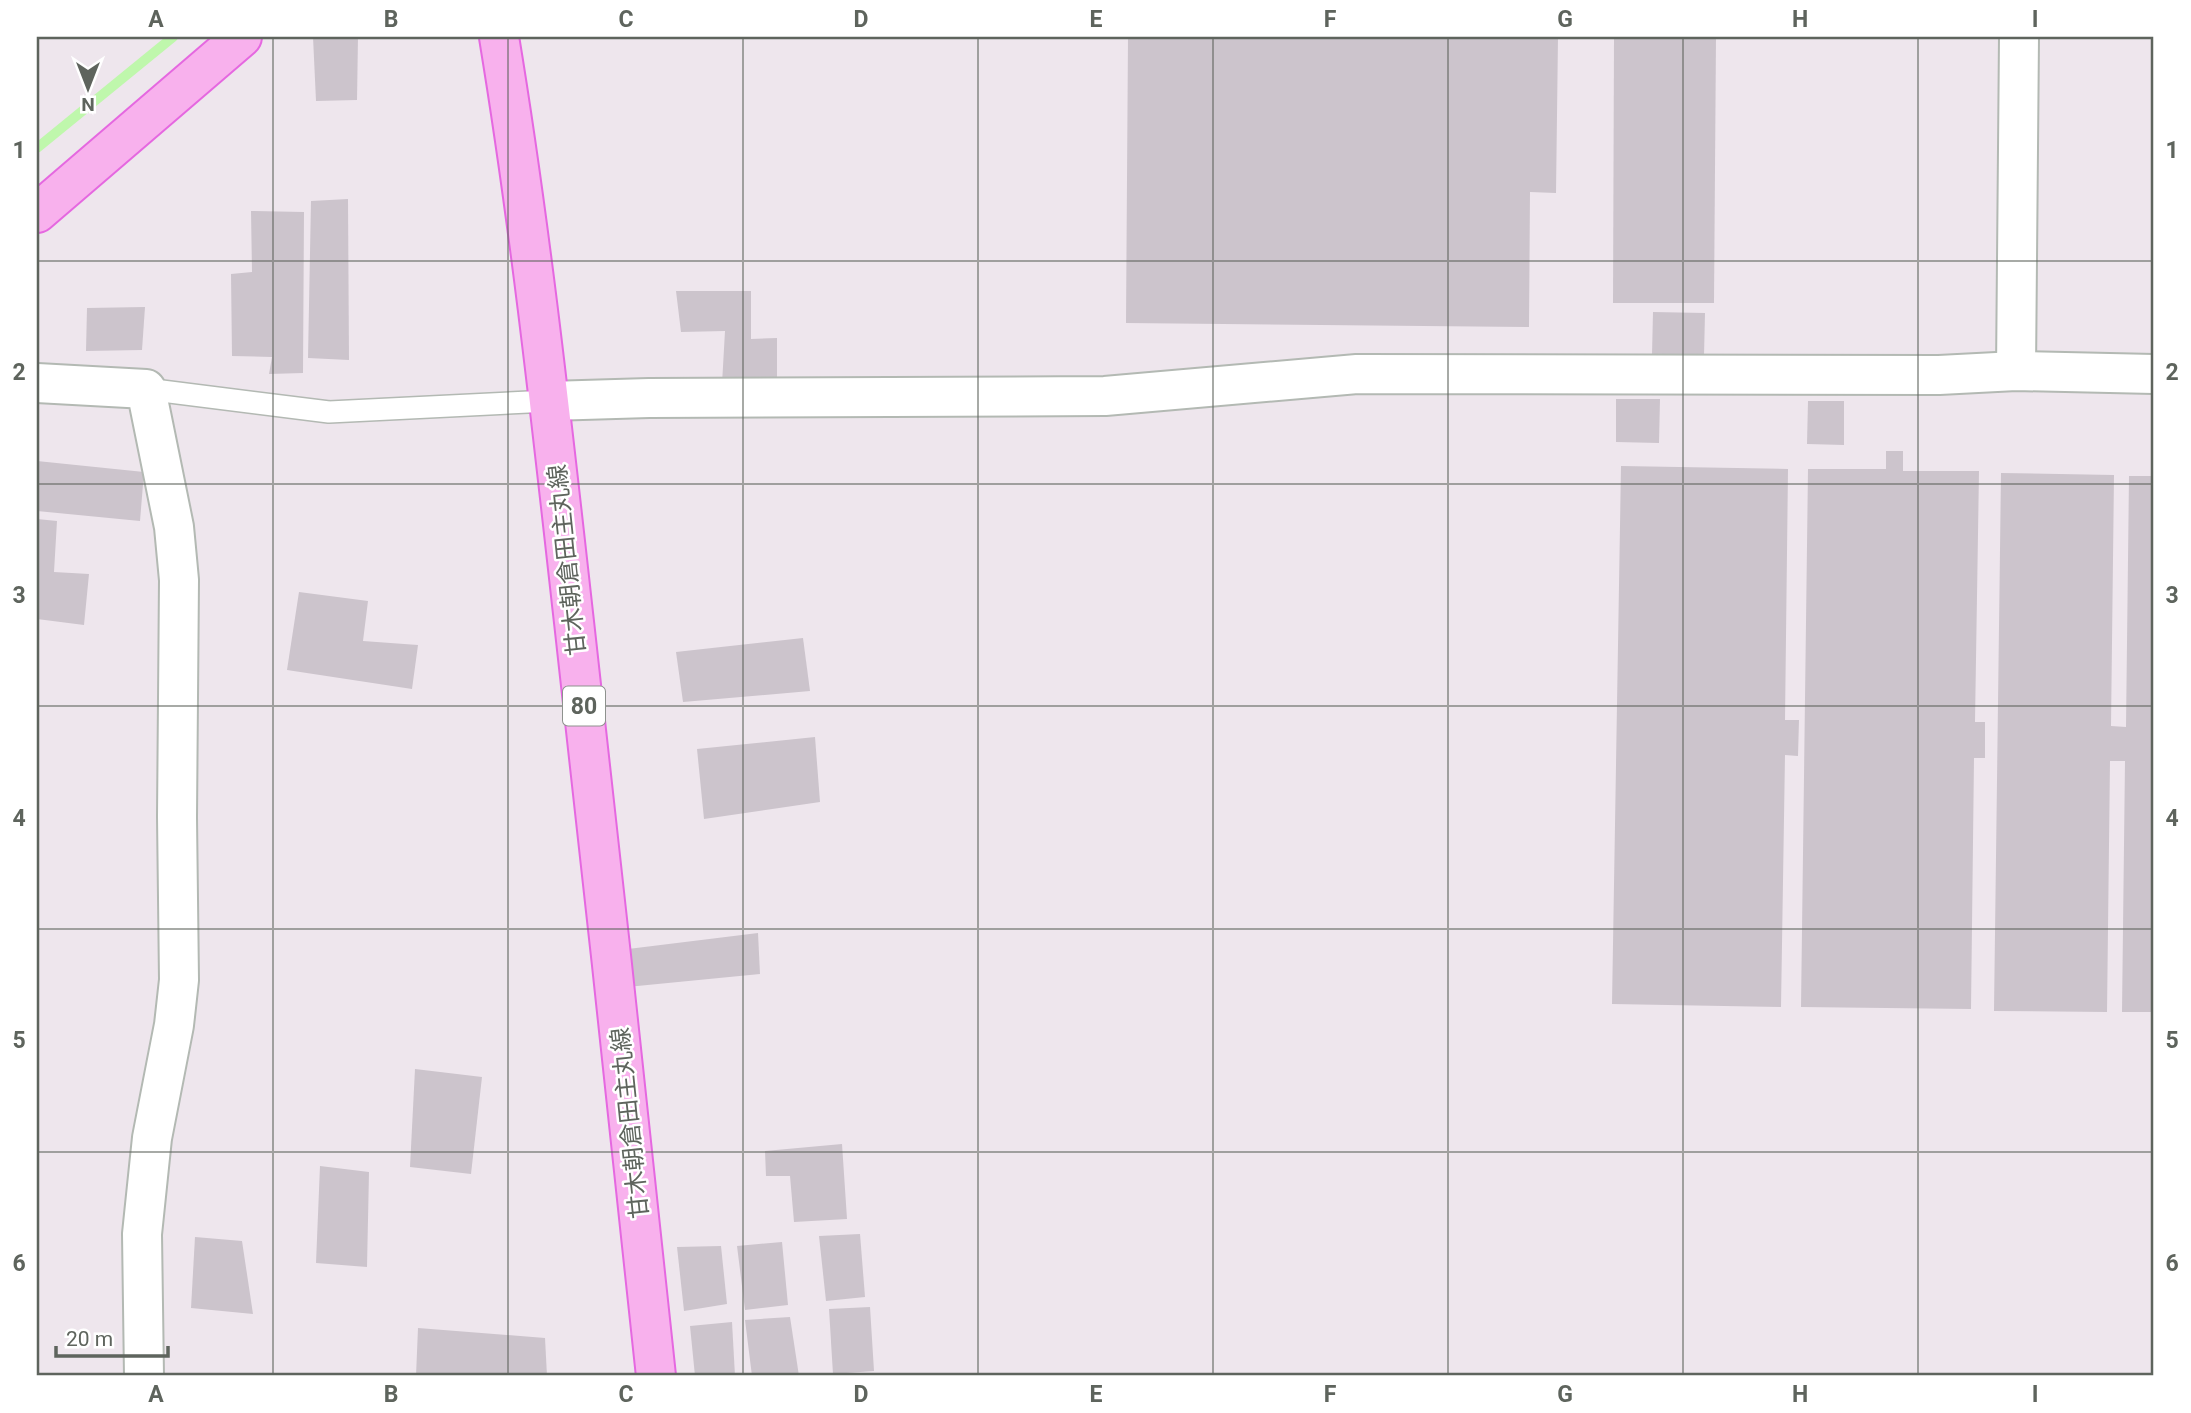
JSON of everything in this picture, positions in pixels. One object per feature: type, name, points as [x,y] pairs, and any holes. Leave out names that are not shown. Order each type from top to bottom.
[{"type":"main road","points":[[37,213],[242,37]]},
{"type":"main road","name":"甘木朝倉田主丸線","points":[[499,37],[521,169],[549,401],[623,1052],[656,1376]]},
{"type":"street","points":[[2015,371],[2019,37]]},
{"type":"street","points":[[549,401],[649,398],[1105,396],[1357,374],[1939,375],[2015,371],[2154,374]]},
{"type":"street","points":[[37,383],[146,389],[174,527],[179,580],[179,980],[174,1025],[152,1138],[142,1234],[144,1376]]},
{"type":"lane","points":[[146,389],[329,412],[549,401]]},
{"type":"building","points":[[313,37],[358,37],[357,100],[316,101]]},
{"type":"building","points":[[1128,37],[1558,37],[1556,193],[1530,192],[1529,327],[1126,323]]},
{"type":"building","points":[[1614,37],[1716,37],[1714,303],[1613,303]]},
{"type":"building","points":[[348,199],[349,360],[308,358],[311,201]]},
{"type":"building","points":[[251,211],[304,212],[303,373],[269,374],[272,357],[232,356],[231,274],[252,272]]},
{"type":"building","points":[[676,291],[751,291],[751,339],[777,338],[777,381],[722,384],[725,331],[681,332]]},
{"type":"building","points":[[145,307],[142,350],[86,351],[87,308]]},
{"type":"building","points":[[1653,312],[1705,313],[1704,356],[1652,355]]},
{"type":"building","points":[[1616,399],[1660,399],[1659,443],[1616,442]]},
{"type":"building","points":[[1808,401],[1844,401],[1844,445],[1807,444]]},
{"type":"building","points":[[1886,451],[1903,451],[1903,471],[1979,471],[1975,722],[1985,722],[1985,758],[1974,758],[1971,1009],[1801,1007],[1808,469],[1886,469]]},
{"type":"building","points":[[37,461],[144,472],[140,521],[37,511]]},
{"type":"building","points":[[1621,466],[1788,469],[1785,720],[1799,720],[1798,756],[1785,755],[1781,1007],[1612,1004]]},
{"type":"building","points":[[2001,473],[2114,475],[2111,726],[2126,727],[2129,476],[2154,476],[2154,1012],[2122,1012],[2125,761],[2110,761],[2107,1012],[1994,1011]]},
{"type":"building","points":[[37,519],[57,521],[54,572],[89,574],[84,625],[37,619]]},
{"type":"building","points":[[299,592],[368,601],[363,641],[418,645],[412,689],[287,670]]},
{"type":"building","points":[[803,638],[810,691],[683,702],[676,652]]},
{"type":"building","points":[[815,737],[820,802],[704,819],[697,749]]},
{"type":"building","points":[[758,933],[760,974],[627,987],[620,950]]},
{"type":"building","points":[[415,1069],[482,1077],[471,1174],[410,1167]]},
{"type":"building","points":[[842,1144],[847,1219],[794,1222],[790,1176],[766,1176],[765,1151]]},
{"type":"building","points":[[320,1166],[369,1172],[367,1267],[316,1263]]},
{"type":"building","points":[[860,1234],[865,1297],[826,1301],[819,1236]]},
{"type":"building","points":[[195,1237],[242,1241],[253,1314],[191,1308]]},
{"type":"building","points":[[782,1242],[788,1305],[745,1310],[737,1246]]},
{"type":"building","points":[[721,1246],[727,1304],[684,1311],[677,1247]]},
{"type":"building","points":[[870,1307],[874,1371],[833,1374],[829,1309]]},
{"type":"building","points":[[790,1317],[799,1376],[752,1376],[745,1320]]},
{"type":"building","points":[[732,1322],[735,1376],[695,1376],[690,1326]]},
{"type":"building","points":[[418,1328],[545,1338],[547,1376],[416,1376]]},
{"type":"waterway","points":[[37,148],[173,37]]}]
